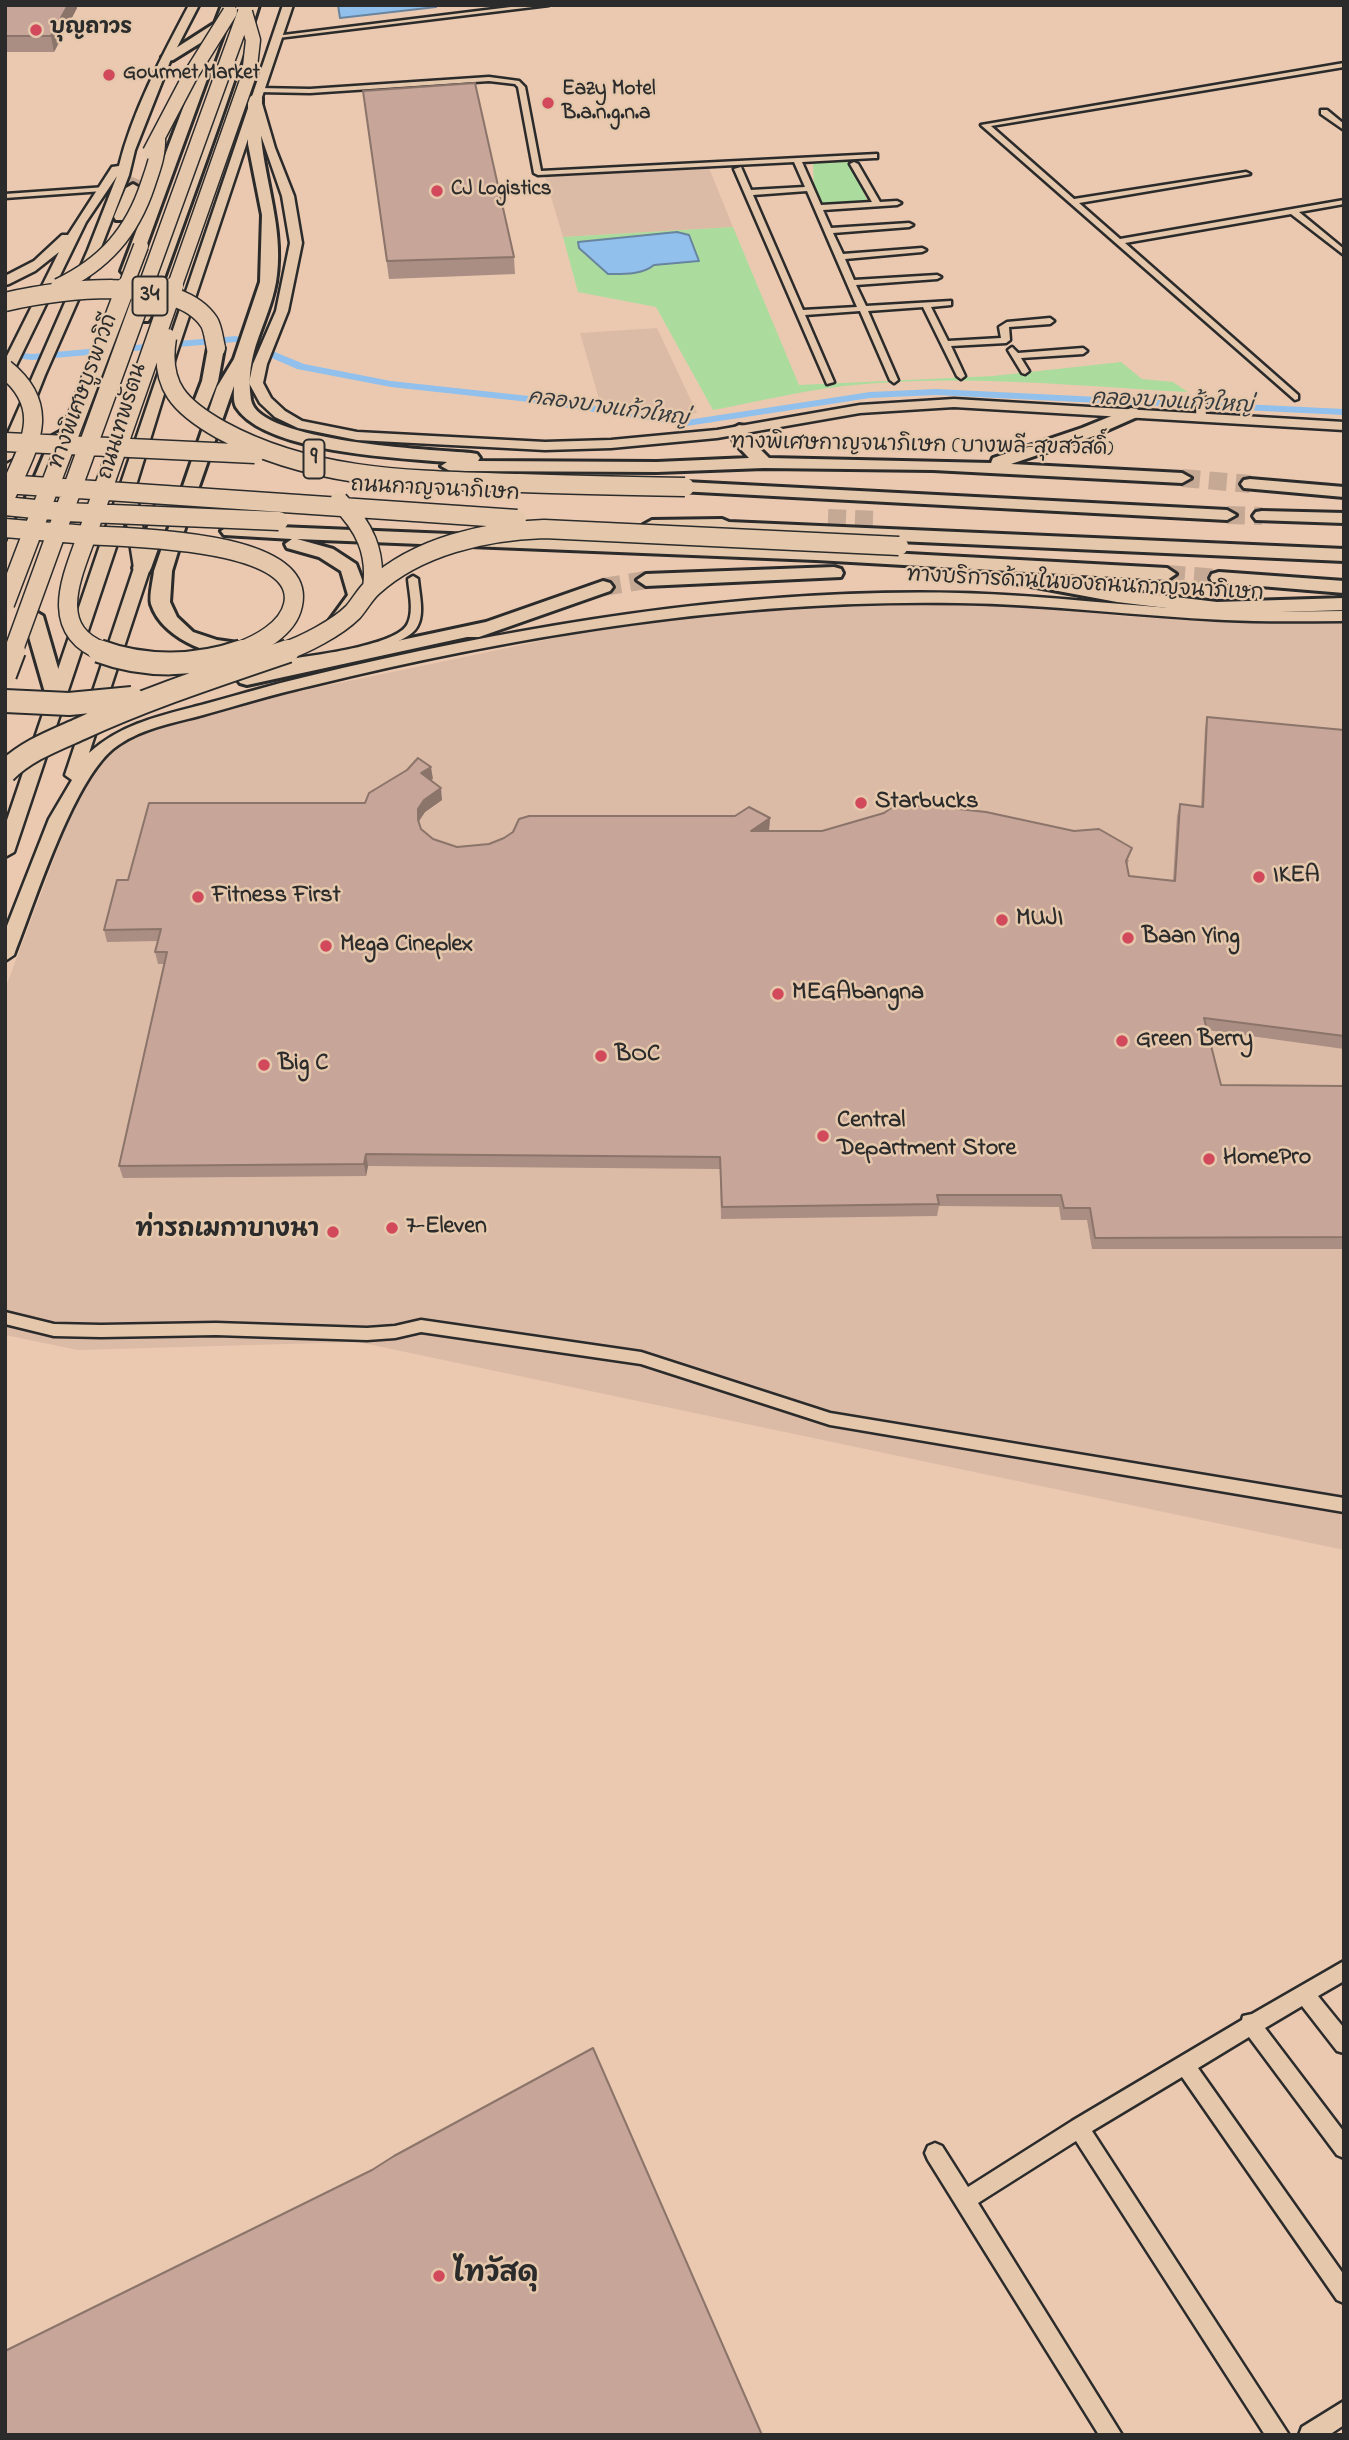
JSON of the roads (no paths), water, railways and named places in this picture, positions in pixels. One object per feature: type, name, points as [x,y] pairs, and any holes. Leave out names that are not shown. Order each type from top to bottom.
[{"type":"highway","points":[[167,57],[237,10]]},
{"type":"highway","points":[[53,288],[88,262],[119,220],[190,76],[237,10]]},
{"type":"highway","points":[[5,528],[25,530],[38,531],[80,534],[94,535],[192,543],[234,550],[268,562],[286,579],[294,597],[290,615],[277,630],[254,647],[189,664],[119,659],[96,651],[79,639],[70,620],[67,598],[74,572],[83,546],[88,533],[92,520],[241,104],[253,57],[252,27],[237,10]]},
{"type":"highway","name":"ถนนเทพรัตน","points":[[5,570],[88,368],[100,347],[141,238],[237,10]]},
{"type":"highway","name":"ถนนเทพรัตน","points":[[5,691],[206,136],[222,103],[237,10]]},
{"type":"highway","name":"ทางพิเศษบูรพาวิถี","points":[[5,604],[237,10]]},
{"type":"highway","name":"ทางพิเศษบูรพาวิถี","points":[[5,675],[237,10]]},
{"type":"highway","points":[[256,94],[256,144],[269,215],[271,248],[268,282],[253,329],[251,361],[243,404],[258,421],[285,432],[356,446],[556,466]]},
{"type":"highway","points":[[5,310],[91,270],[113,251],[127,234],[148,188],[158,153],[158,137]]},
{"type":"highway","points":[[220,162],[218,187],[164,352],[163,366],[167,382],[192,412],[255,449],[295,463],[354,475],[411,481],[685,487],[1227,515]]},
{"type":"highway","points":[[88,263],[141,238]]},
{"type":"highway","points":[[5,302],[67,290],[140,290],[167,296],[203,314],[214,326],[216,348],[210,381],[142,568]]},
{"type":"highway","points":[[230,531],[326,553],[349,568],[358,595],[347,614],[331,628],[304,642],[275,649],[248,650],[214,646],[186,636],[169,620],[160,602],[163,571],[225,387],[251,361]]},
{"type":"highway","points":[[5,499],[36,412],[32,393],[20,378],[7,370]]},
{"type":"highway","points":[[984,467],[1088,432],[1131,413]]},
{"type":"highway","points":[[738,430],[743,442],[764,463]]},
{"type":"highway","points":[[5,433],[135,440],[178,447]]},
{"type":"highway","name":"ถนนกาญจนาภิเษก","points":[[5,442],[178,447],[304,459],[450,466]]},
{"type":"highway","points":[[5,452],[269,470],[315,484],[350,511],[363,527],[373,547],[372,589]]},
{"type":"highway","name":"ทางพิเศษกาญจนาภิเษก (บางพลี-สุขสวัสดิ์)","points":[[450,466],[657,467],[764,463],[984,467],[1182,478]]},
{"type":"highway","name":"ถนนกาญจนาภิเษก","points":[[5,484],[428,514],[706,526]]},
{"type":"highway","points":[[1250,484],[1344,492]]},
{"type":"highway","points":[[5,506],[443,535],[545,545],[642,545],[1167,574]]},
{"type":"highway","points":[[706,526],[775,516],[828,518]]},
{"type":"highway","points":[[1262,516],[1344,518]]},
{"type":"highway","points":[[879,520],[1344,541]]},
{"type":"highway","name":"ถนนกาญจนาภิเษก","points":[[5,521],[230,531],[443,535]]},
{"type":"highway","points":[[706,526],[1344,555]]},
{"type":"highway","points":[[5,772],[16,761],[97,721],[168,692],[301,646],[351,614],[372,589],[394,571],[443,546],[511,530],[621,532],[899,546],[1344,572]]},
{"type":"highway","points":[[646,580],[803,573],[985,576],[1032,580],[1117,596],[1217,608],[1344,604]]},
{"type":"highway","points":[[1219,578],[1344,587]]},
{"type":"highway","points":[[396,660],[603,587]]},
{"type":"highway","points":[[33,616],[56,696]]},
{"type":"highway","points":[[5,701],[83,703],[247,679],[488,627]]},
{"type":"main road","points":[[5,458],[38,375],[88,263],[123,175],[129,150],[167,57],[194,5]]},
{"type":"main road","name":"ถนนเทพรัตน","points":[[5,852],[128,489],[169,355],[256,94],[288,5]]},
{"type":"main road","points":[[256,94],[269,148],[288,196],[296,243],[282,311],[270,338],[251,361],[256,383],[265,400],[280,414],[298,424],[356,436],[545,446],[666,440],[860,409],[954,403],[1344,426]]},
{"type":"main road","points":[[5,281],[33,268],[51,255],[80,222],[129,150]]},
{"type":"main road","points":[[7,370],[80,222]]},
{"type":"main road","points":[[5,955],[53,832],[142,568],[128,489]]},
{"type":"main road","name":"ทางบริการด้านในของถนนกาญจนาภิเษก","points":[[53,832],[92,759],[111,742],[140,727],[275,689],[396,660],[586,625],[718,607],[850,599],[960,598],[1229,616],[1344,615]]},
{"type":"street","points":[[278,36],[546,5]]},
{"type":"street","points":[[1295,397],[985,125],[1344,65]]},
{"type":"street","points":[[256,94],[489,79],[517,82],[521,87],[538,173],[874,156]]},
{"type":"street","points":[[1324,112],[1344,128]]},
{"type":"street","points":[[797,160],[894,380]]},
{"type":"street","points":[[854,164],[877,204]]},
{"type":"street","points":[[738,169],[830,382]]},
{"type":"street","points":[[1072,202],[1246,174]]},
{"type":"street","points":[[5,196],[103,189]]},
{"type":"street","points":[[748,193],[809,189]]},
{"type":"street","points":[[1118,242],[1344,202]]},
{"type":"street","points":[[818,208],[897,203]]},
{"type":"street","points":[[1293,211],[1344,253]]},
{"type":"street","points":[[828,231],[909,225]]},
{"type":"street","points":[[839,257],[922,250]]},
{"type":"street","points":[[851,282],[937,277]]},
{"type":"street","points":[[799,313],[948,303]]},
{"type":"street","points":[[926,305],[961,376]]},
{"type":"street","points":[[1025,372],[1006,340],[1003,327],[1007,324],[1049,321]]},
{"type":"street","points":[[945,344],[1006,340]]},
{"type":"street","points":[[1016,356],[1083,351]]},
{"type":"street","points":[[1201,397],[1201,417]]},
{"type":"street","points":[[162,720],[158,705],[160,692],[172,681],[313,659],[386,643],[404,636],[411,630],[415,620],[413,579]]},
{"type":"street","points":[[5,1318],[54,1330],[89,1331],[216,1329],[367,1334],[395,1332],[421,1326],[641,1358],[830,1419],[1344,1505]]},
{"type":"street","points":[[965,2200],[1250,2023],[1344,1969]]},
{"type":"street","points":[[1304,1993],[1344,2044]]},
{"type":"street","points":[[1250,2023],[1344,2148]]},
{"type":"street","points":[[1185,2065],[1344,2293]]},
{"type":"street","points":[[1079,2128],[1278,2435]]},
{"type":"street","points":[[935,2153],[1111,2435]]},
{"type":"street","points":[[1310,2435],[1344,2412]]},
{"type":"water","points":[[338,5],[435,5],[436,7],[340,18]]},
{"type":"water","points":[[677,232],[689,235],[699,261],[654,265],[644,271],[632,273],[608,274],[579,248],[578,242]]},
{"type":"waterway","name":"คลองบางแก้วใหญ่","points":[[5,354],[32,357],[236,339],[301,367],[391,384],[529,399],[687,423],[870,395],[936,392],[1344,412]]},
{"type":"tunnel","points":[[133,188],[137,179]]},
{"type":"tunnel","points":[[1182,478],[1250,484]]},
{"type":"tunnel","points":[[1227,515],[1262,516]]},
{"type":"tunnel","points":[[828,518],[879,520]]},
{"type":"tunnel","points":[[1167,574],[1219,578]]},
{"type":"tunnel","points":[[603,587],[646,580]]},
{"type":"place","name":"บุญถาวร","points":[[36,30]]},
{"type":"place","name":"Gourmet Market","points":[[109,75]]},
{"type":"place","name":"Eazy Motel B.a.n.g.n.a","points":[[548,103]]},
{"type":"place","name":"CJ Logistics","points":[[437,191]]},
{"type":"place","name":"Starbucks","points":[[861,803]]},
{"type":"place","name":"IKEA","points":[[1259,877]]},
{"type":"place","name":"Fitness First","points":[[198,897]]},
{"type":"place","name":"MUJI","points":[[1002,920]]},
{"type":"place","name":"Baan Ying","points":[[1128,938]]},
{"type":"place","name":"Mega Cineplex","points":[[326,946]]},
{"type":"place","name":"MEGAbangna","points":[[778,994]]},
{"type":"place","name":"Green Berry","points":[[1122,1041]]},
{"type":"place","name":"BOC","points":[[601,1056]]},
{"type":"place","name":"Big C","points":[[264,1065]]},
{"type":"place","name":"Central Department Store","points":[[823,1136]]},
{"type":"place","name":"HomePro","points":[[1209,1159]]},
{"type":"place","name":"7-Eleven","points":[[392,1228]]},
{"type":"place","name":"ท่ารถเมกาบางนา","points":[[333,1232]]},
{"type":"place","name":"ไทวัสดุ","points":[[439,2276]]}]
